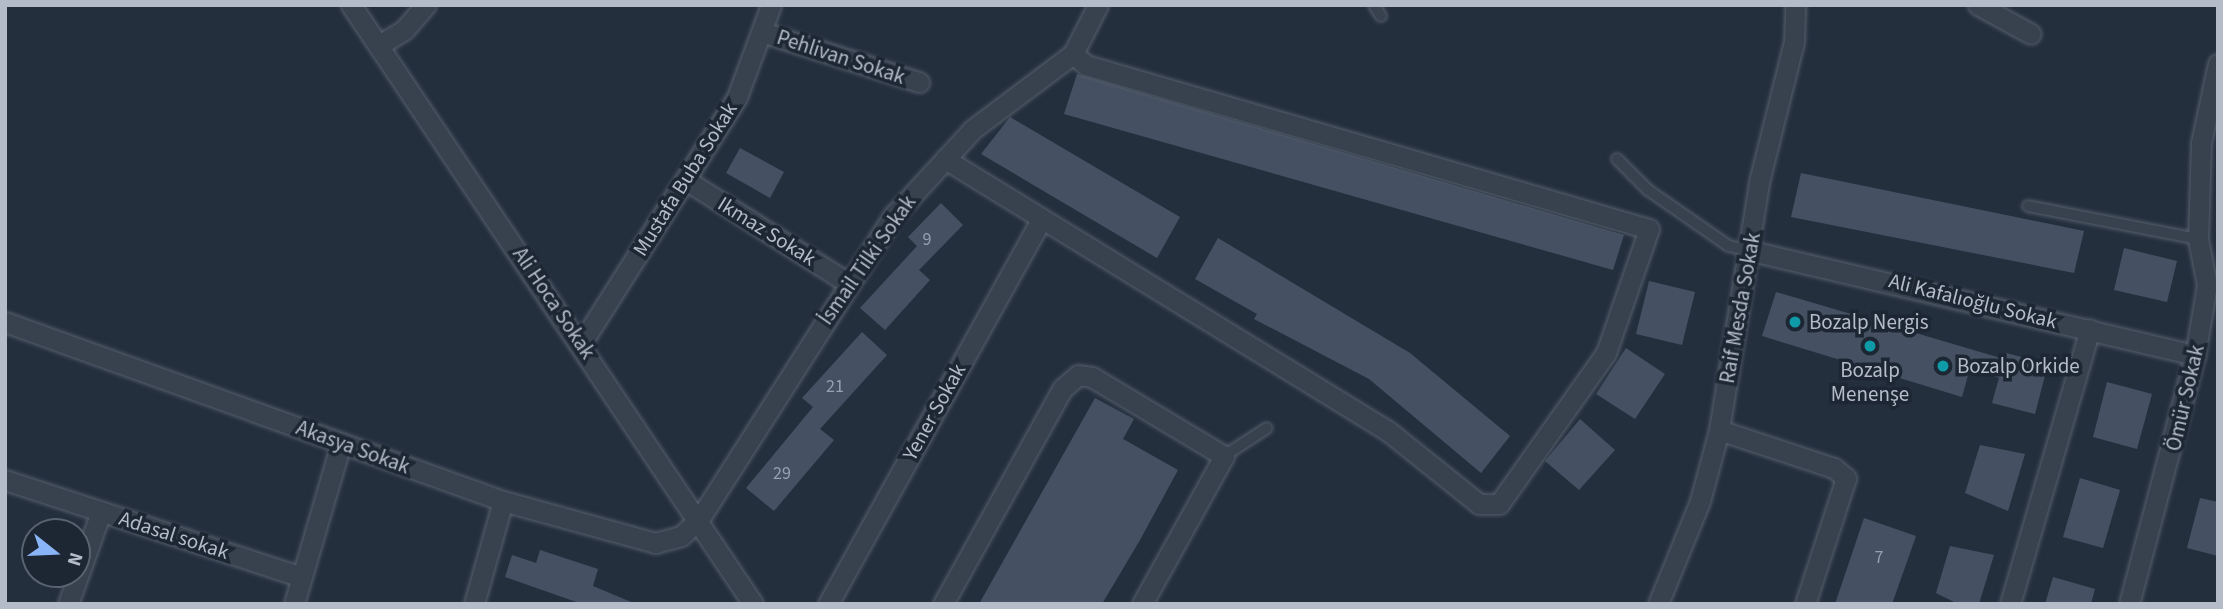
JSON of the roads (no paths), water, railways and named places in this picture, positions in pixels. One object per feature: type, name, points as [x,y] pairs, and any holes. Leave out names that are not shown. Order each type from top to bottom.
[{"type":"street","name":"Ali Hoca Sokak","points":[[351,5],[700,518],[753,604]]},
{"type":"street","points":[[379,45],[404,30],[426,5]]},
{"type":"street","name":"Mustafa Buba Sokak","points":[[581,344],[737,97],[771,5]]},
{"type":"street","name":"İsmail Tilki Sokak","points":[[700,518],[848,282],[894,215],[945,159],[1073,54],[1098,5]]},
{"type":"street","name":"Raif Mesda Sokak","points":[[1658,604],[1700,501],[1719,430],[1751,251],[1760,178],[1794,42],[1795,5]]},
{"type":"street","points":[[1978,5],[2031,34]]},
{"type":"street","name":"Pehlivan Sokak","points":[[762,32],[919,82]]},
{"type":"street","points":[[945,159],[1388,431],[1479,504],[1499,504],[1606,353],[1649,229],[1086,65],[1073,54]]},
{"type":"street","name":"Ömür Sokak","points":[[2129,604],[2195,355],[2207,285],[2199,239],[2201,143],[2218,64]]},
{"type":"street","name":"Ikmaz Sokak","points":[[686,180],[848,282]]},
{"type":"street","name":"Yener Sokak","points":[[828,604],[1041,220]]},
{"type":"street","name":"Ali Kafalıoğlu Sokak","points":[[1751,251],[2195,355]]},
{"type":"street","name":"Akasya Sokak","points":[[5,322],[503,501],[655,543],[681,536],[700,518]]},
{"type":"street","points":[[2010,604],[2090,329]]},
{"type":"street","points":[[943,604],[1062,389],[1078,375],[1093,377],[1224,456],[1142,604]]},
{"type":"street","points":[[1719,430],[1834,468],[1846,478],[1805,604]]},
{"type":"street","points":[[294,604],[341,443]]},
{"type":"street","name":"Adasal sokak","points":[[5,480],[302,577]]},
{"type":"street","points":[[474,604],[503,501]]},
{"type":"street","points":[[68,604],[101,512]]},
{"type":"lane","points":[[1374,5],[1381,16]]},
{"type":"lane","points":[[1617,159],[1648,190],[1729,246],[1751,251]]},
{"type":"lane","points":[[2028,206],[2199,239]]},
{"type":"lane","points":[[1224,456],[1267,428]]},
{"type":"place","name":"Bozalp Nergis","points":[[1795,322]]},
{"type":"place","name":"Bozalp Menenşe","points":[[1870,346]]},
{"type":"place","name":"Bozalp Orkide","points":[[1943,366]]}]
